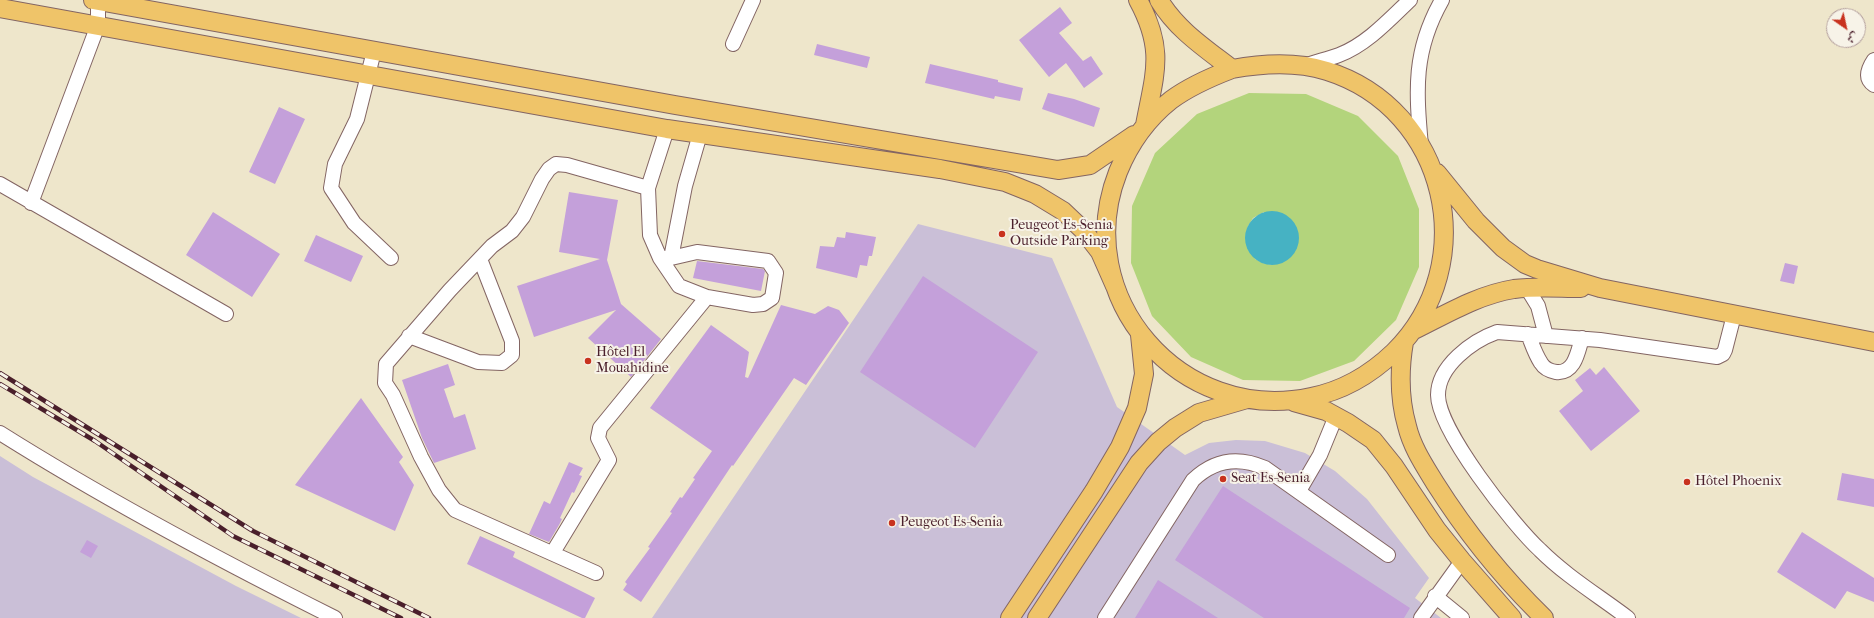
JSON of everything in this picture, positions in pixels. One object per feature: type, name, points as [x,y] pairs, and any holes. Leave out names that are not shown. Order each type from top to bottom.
[{"type":"main road","points":[[96,0],[675,105],[1058,170],[1090,165],[1144,127],[1155,75],[1156,47],[1150,23],[1138,0]]},
{"type":"main road","points":[[1159,0],[1184,31],[1232,69]]},
{"type":"main road","points":[[0,8],[667,129],[940,169],[1006,182],[1035,194],[1063,211],[1078,225],[1100,252],[1125,311],[1140,335],[1162,358],[1187,377],[1216,391],[1246,399],[1301,403],[1336,416],[1367,436],[1385,454],[1437,530],[1512,618]]},
{"type":"main road","points":[[1115,286],[1107,253],[1106,220],[1112,187],[1124,156],[1144,127],[1170,100],[1200,82],[1232,69],[1264,64],[1304,66],[1327,71],[1350,80],[1371,93],[1390,108],[1407,126],[1431,164],[1476,221],[1513,256],[1537,269],[1600,288],[1874,342]]},
{"type":"main road","points":[[667,129],[675,105]]},
{"type":"main road","points":[[1284,401],[1311,397],[1337,389],[1362,377],[1384,361],[1408,337],[1425,310],[1435,287],[1442,263],[1444,244],[1444,213],[1439,188],[1431,164]]},
{"type":"main road","points":[[1544,618],[1503,574],[1460,521],[1417,453],[1407,427],[1400,392],[1400,362],[1408,337],[1470,302],[1489,295],[1527,288],[1600,288]]},
{"type":"main road","points":[[1010,618],[1094,491],[1120,447],[1137,408],[1144,374],[1140,335]]},
{"type":"main road","points":[[1037,618],[1139,463],[1158,442],[1175,428],[1199,413],[1246,399]]},
{"type":"street","points":[[31,203],[98,25],[96,0]]},
{"type":"street","points":[[733,44],[753,0]]},
{"type":"street","points":[[1304,66],[1340,55],[1365,40],[1391,19],[1410,0]]},
{"type":"street","points":[[1421,146],[1417,80],[1420,54],[1428,28],[1442,0]]},
{"type":"street","points":[[374,51],[356,119],[335,164],[331,188],[354,223],[391,258]]},
{"type":"street","points":[[1874,60],[1868,70],[1867,76],[1870,82],[1874,85]]},
{"type":"street","points":[[665,258],[697,252],[768,262],[776,273],[772,298],[763,304],[752,305],[707,296],[679,286],[665,258],[650,235],[648,188],[667,129]]},
{"type":"street","points":[[665,258],[700,134]]},
{"type":"street","points":[[596,573],[455,510],[439,490],[421,457],[393,395],[385,383],[386,364],[409,336],[492,246],[512,231],[523,217],[542,179],[549,169],[556,164],[567,165],[648,188]]},
{"type":"street","points":[[0,184],[226,314]]},
{"type":"street","points":[[409,336],[478,362],[502,363],[512,355],[512,341],[480,259]]},
{"type":"street","points":[[1527,288],[1538,306],[1546,336]]},
{"type":"street","points":[[555,549],[609,460],[598,438],[600,428],[707,296]]},
{"type":"street","points":[[1628,618],[1554,563],[1518,527],[1466,458],[1442,411],[1438,396],[1439,386],[1448,368],[1466,348],[1482,337],[1497,332],[1582,338],[1717,357],[1723,354],[1725,350],[1734,315]]},
{"type":"street","points":[[1528,334],[1544,367],[1554,372],[1566,370],[1572,366],[1582,338]]},
{"type":"street","points":[[1299,491],[1320,455],[1336,416]]},
{"type":"street","points":[[0,433],[54,468],[165,530],[335,618]]},
{"type":"street","points":[[1105,618],[1193,480],[1209,467],[1228,461],[1247,462],[1265,468],[1388,555]]},
{"type":"street","points":[[1421,618],[1435,596],[1462,561]]},
{"type":"street","points":[[1435,596],[1462,618]]},
{"type":"shaded area","points":[[918,224],[1052,258],[1117,407],[1185,455],[1209,443],[1236,440],[1265,441],[1305,453],[1335,471],[1367,499],[1429,578],[1415,598],[1441,618],[652,618]]},
{"type":"shaded area","points":[[0,456],[33,477],[236,586],[301,618],[0,618]]},
{"type":"green space","points":[[1249,93],[1306,94],[1358,116],[1398,156],[1419,209],[1419,267],[1396,320],[1354,361],[1300,381],[1243,380],[1191,357],[1152,316],[1131,263],[1132,206],[1155,153],[1197,114]],"holes":[[[1264,212],[1272,265],[1255,259],[1247,228],[1253,218]]]},
{"type":"water","points":[[1272,211],[1282,213],[1291,219],[1297,228],[1299,238],[1297,248],[1291,257],[1282,263],[1272,265],[1262,263],[1253,257],[1247,248],[1245,238],[1247,228],[1253,219],[1262,213]]},
{"type":"building","points":[[1060,7],[1072,23],[1059,33],[1083,61],[1091,56],[1103,74],[1084,88],[1066,63],[1049,77],[1019,40]]},
{"type":"building","points":[[817,44],[870,57],[867,68],[814,55]]},
{"type":"building","points":[[930,64],[998,80],[998,82],[1023,88],[1020,101],[995,96],[994,99],[925,83]]},
{"type":"building","points":[[1048,93],[1074,99],[1100,108],[1094,127],[1042,109]]},
{"type":"building","points":[[279,107],[305,119],[275,184],[249,172]]},
{"type":"building","points":[[569,192],[618,200],[607,260],[621,304],[661,339],[631,377],[588,338],[616,310],[534,337],[517,286],[600,259],[559,252]]},
{"type":"building","points":[[213,212],[280,254],[252,297],[186,255]]},
{"type":"building","points":[[846,232],[876,237],[872,256],[869,256],[867,266],[860,265],[857,278],[816,268],[820,246],[834,247],[837,237],[845,238]]},
{"type":"building","points":[[316,235],[363,256],[351,282],[304,261]]},
{"type":"building","points":[[697,261],[763,269],[765,271],[761,291],[693,278]]},
{"type":"building","points":[[1785,263],[1798,266],[1794,284],[1780,281]]},
{"type":"building","points":[[923,276],[1038,352],[975,448],[860,372]]},
{"type":"building","points":[[781,305],[815,314],[828,306],[839,310],[849,323],[806,385],[794,378],[733,466],[732,465],[641,602],[623,590],[627,584],[625,582],[650,548],[648,547],[672,513],[670,512],[680,497],[682,498],[695,479],[693,478],[712,451],[650,408],[711,325],[749,352],[745,377],[748,378]]},
{"type":"building","points":[[448,364],[455,385],[444,389],[454,418],[465,414],[476,449],[434,463],[422,438],[402,380]]},
{"type":"building","points":[[1604,367],[1640,411],[1591,451],[1559,411],[1583,391],[1575,380],[1590,368],[1596,375]]},
{"type":"building","points":[[361,398],[403,457],[399,462],[414,485],[395,531],[295,485]]},
{"type":"building","points":[[569,462],[583,468],[579,475],[582,476],[574,493],[572,492],[560,518],[562,519],[549,542],[529,534],[544,501],[550,504]]},
{"type":"building","points":[[1842,473],[1874,479],[1874,507],[1837,500]]},
{"type":"building","points":[[1223,486],[1410,608],[1404,618],[1264,618],[1175,560]]},
{"type":"building","points":[[1802,532],[1874,578],[1874,602],[1847,591],[1835,609],[1777,572]]},
{"type":"building","points":[[480,536],[515,552],[513,557],[595,598],[585,618],[582,618],[467,564]]},
{"type":"building","points":[[87,540],[98,546],[91,558],[80,552]]},
{"type":"building","points":[[1158,580],[1218,618],[1135,618]]},
{"type":"railway","points":[[0,373],[253,531],[429,618]]},
{"type":"railway","points":[[0,384],[95,441],[233,536],[401,618]]},
{"type":"place","name":"Peugeot Es-Senia Outside Parking","points":[[1002,234]]},
{"type":"place","name":"Hôtel El Mouahidine","points":[[588,361]]},
{"type":"place","name":"Seat Es-Senia","points":[[1223,479]]},
{"type":"place","name":"Hôtel Phoenix","points":[[1687,482]]},
{"type":"place","name":"Peugeot Es-Senia","points":[[892,523]]}]
